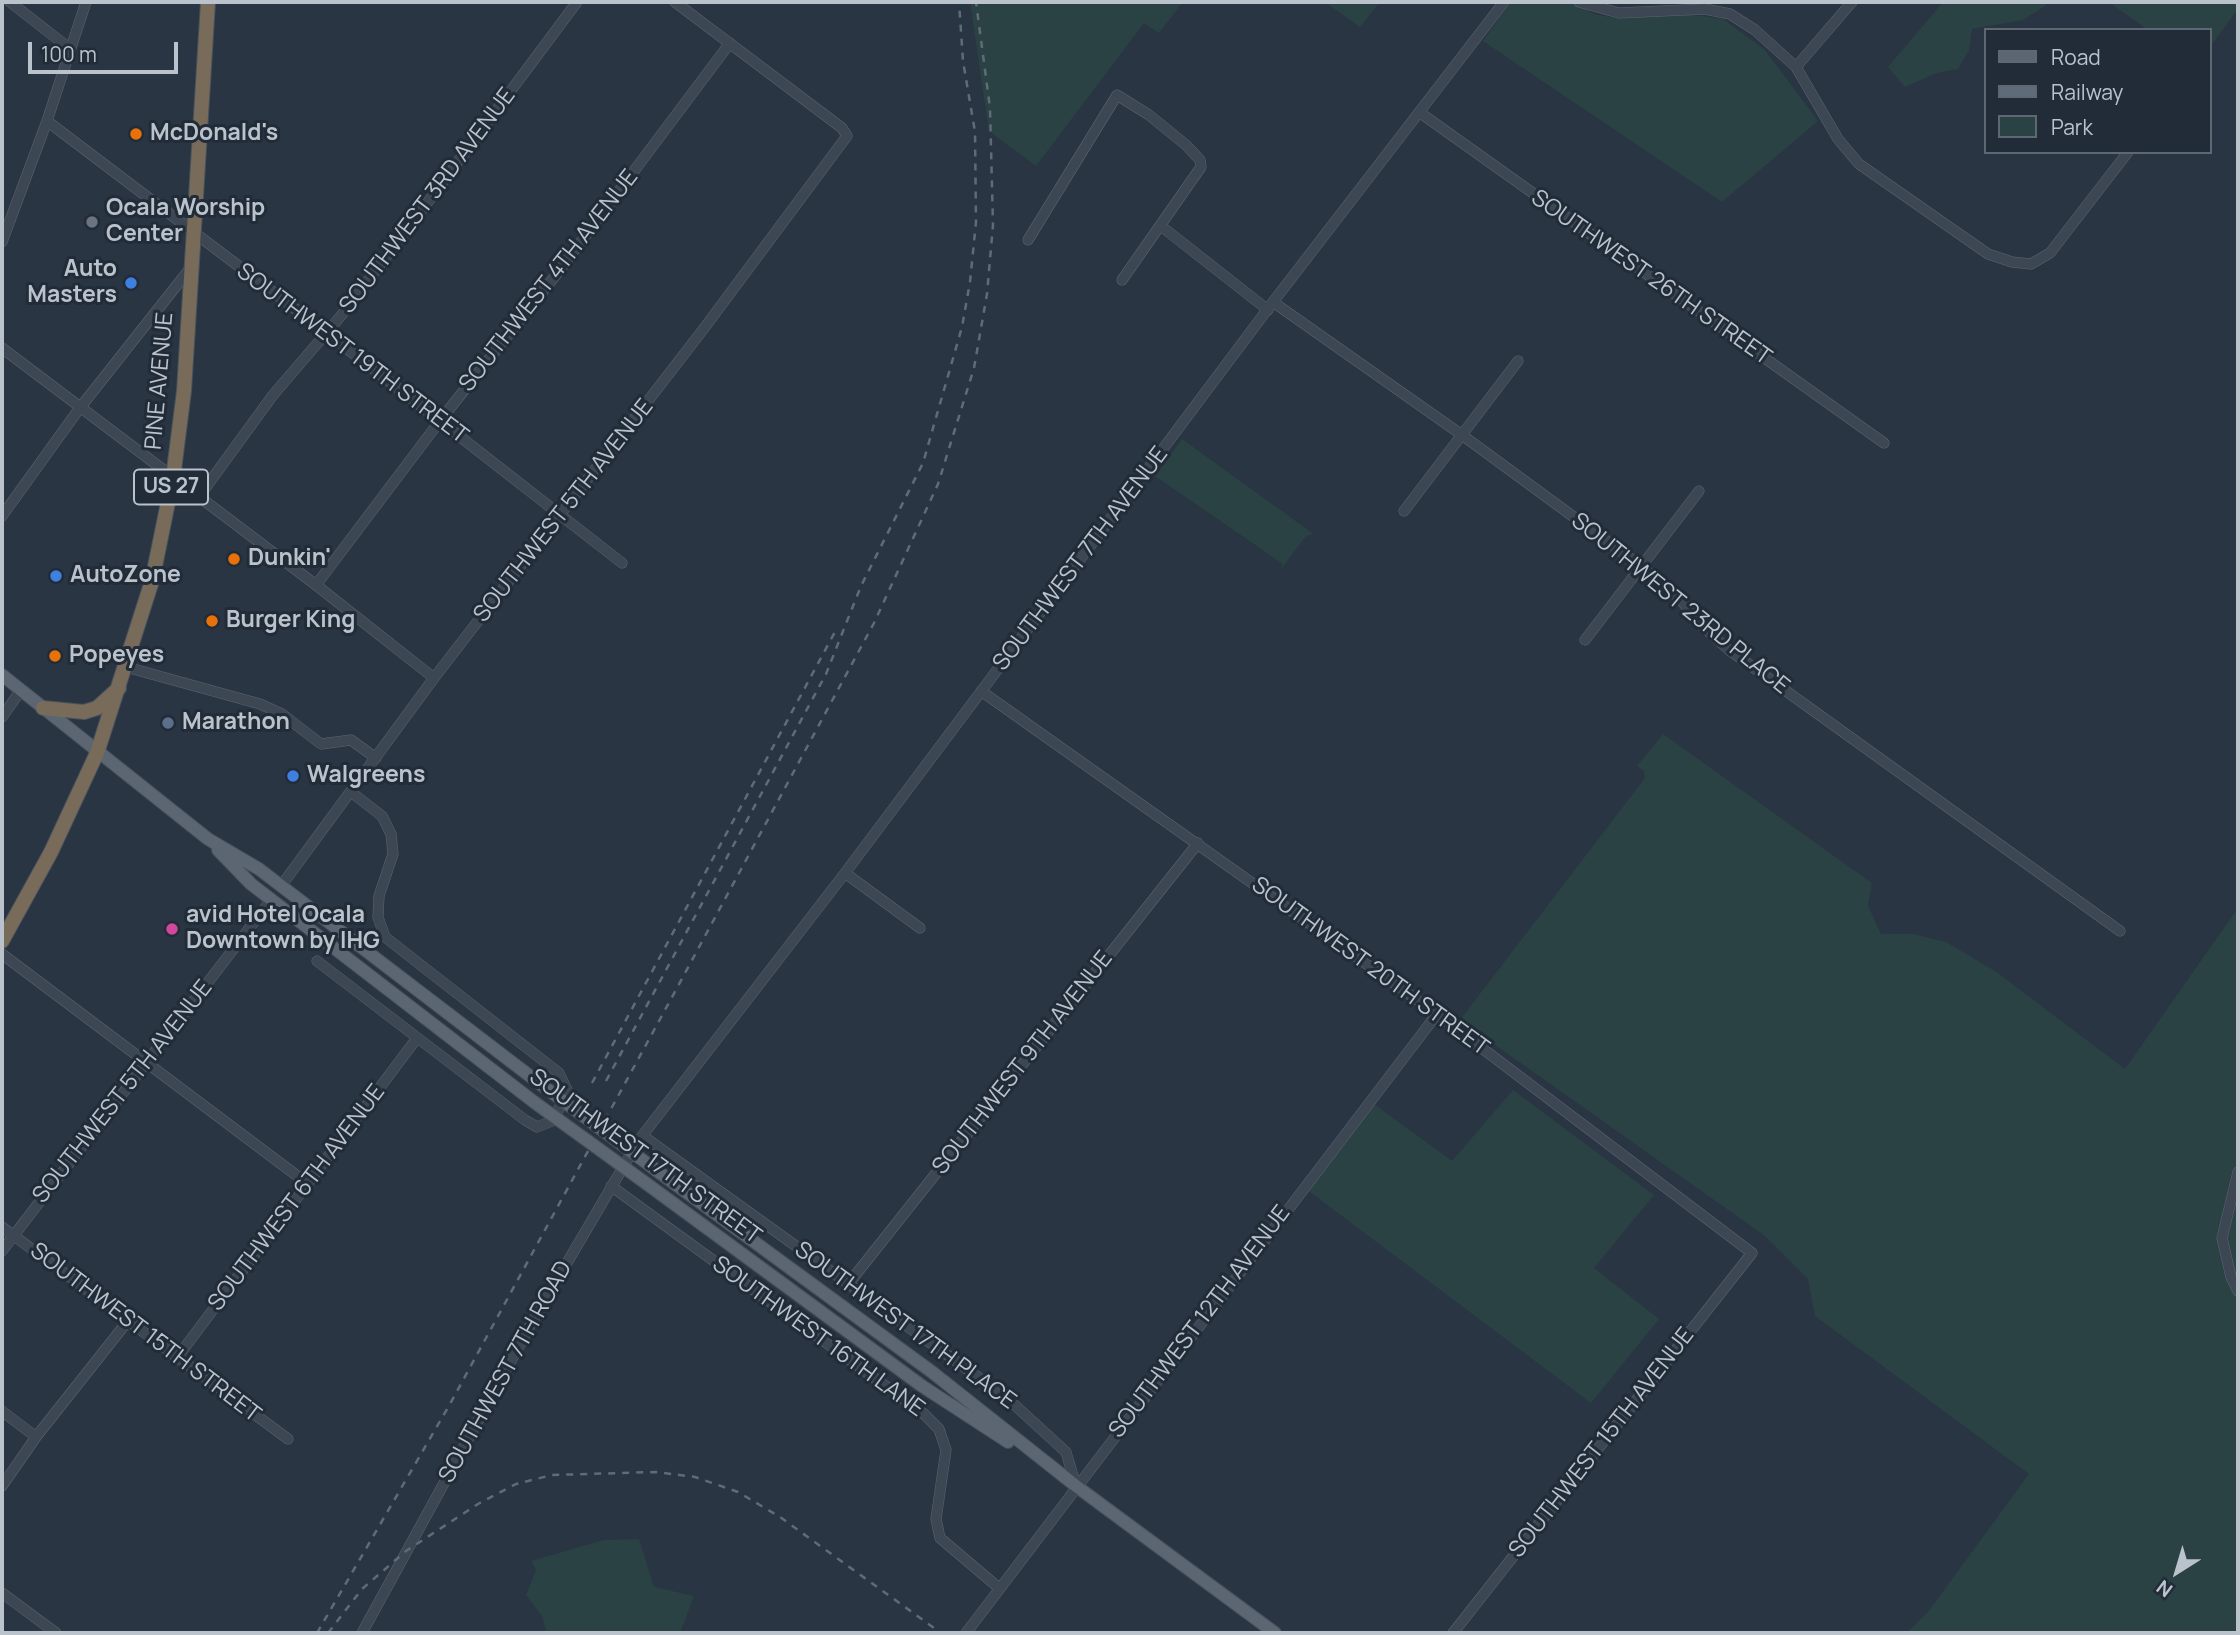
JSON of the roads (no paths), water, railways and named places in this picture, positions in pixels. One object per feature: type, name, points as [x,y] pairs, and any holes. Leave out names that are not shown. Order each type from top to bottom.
[{"type":"highway","name":"PINE AVENUE","points":[[2,941],[51,852],[97,753],[152,581],[173,478],[184,391],[208,2]]},
{"type":"highway","points":[[43,708],[84,712],[97,708],[120,687]]},
{"type":"main road","name":"SOUTHWEST 17TH STREET","points":[[2,675],[208,839],[281,886],[543,1086],[932,1372],[1076,1486],[1275,1633]]},
{"type":"main road","name":"SOUTHWEST 17TH STREET","points":[[208,839],[251,884],[534,1102],[922,1386],[1076,1486]]},
{"type":"street","points":[[10,2],[69,48]]},
{"type":"street","points":[[2,242],[47,121],[86,2]]},
{"type":"street","points":[[675,2],[730,43]]},
{"type":"street","name":"SOUTHWEST 7TH AVENUE","points":[[659,1116],[1504,2]]},
{"type":"street","points":[[1579,2],[1619,13],[1705,9],[1730,14],[1755,30],[1796,67],[1838,139],[1859,164],[1988,254],[2012,262],[2031,264],[2050,253],[2125,154]]},
{"type":"street","points":[[1796,67],[1852,2]]},
{"type":"street","name":"SOUTHWEST 3RD AVENUE","points":[[198,498],[274,395],[327,333],[575,3]]},
{"type":"street","name":"SOUTHWEST 5TH AVENUE","points":[[281,886],[434,678],[561,515],[847,136],[842,128],[730,43]]},
{"type":"street","name":"SOUTHWEST 4TH AVENUE","points":[[316,585],[439,422],[559,271],[730,43]]},
{"type":"street","points":[[1028,240],[1117,95],[1149,115],[1186,145],[1200,160],[1201,167],[1122,280]]},
{"type":"street","name":"SOUTHWEST 26TH STREET","points":[[1419,112],[1884,443]]},
{"type":"street","name":"SOUTHWEST 19TH STREET","points":[[47,121],[194,235],[327,333],[622,563]]},
{"type":"street","name":"SOUTHWEST 23RD PLACE","points":[[1161,226],[1271,306],[1462,435],[1642,567],[1681,600],[1700,624],[1729,650],[2120,931]]},
{"type":"street","points":[[2,516],[79,409],[192,265]]},
{"type":"street","points":[[2,348],[79,409],[316,585],[434,678]]},
{"type":"street","points":[[1404,511],[1518,360]]},
{"type":"street","points":[[1584,640],[1699,491]]},
{"type":"street","points":[[126,667],[260,705],[282,714],[321,744],[351,740],[376,758]]},
{"type":"street","points":[[2,717],[21,690]]},
{"type":"street","name":"SOUTHWEST 20TH STREET","points":[[981,691],[1437,1014],[1752,1253]]},
{"type":"street","points":[[317,961],[537,1126],[552,1121],[568,1092],[559,1073],[385,937],[378,917],[393,854],[391,834],[382,816],[351,792]]},
{"type":"street","name":"SOUTHWEST 9TH AVENUE","points":[[849,1283],[1198,844]]},
{"type":"street","points":[[845,873],[920,928]]},
{"type":"street","name":"SOUTHWEST 5TH AVENUE","points":[[2,1251],[271,900]]},
{"type":"street","points":[[2,954],[308,1184]]},
{"type":"street","name":"SOUTHWEST 12TH AVENUE","points":[[966,1633],[1437,1014]]},
{"type":"street","name":"SOUTHWEST 6TH AVENUE","points":[[176,1359],[417,1038]]},
{"type":"street","name":"SOUTHWEST 7TH ROAD","points":[[362,1633],[611,1186],[659,1116]]},
{"type":"street","name":"SOUTHWEST 17TH PLACE","points":[[643,1136],[1007,1398],[1066,1452],[1076,1486]]},
{"type":"street","points":[[2238,1172],[2222,1238],[2231,1277],[2238,1291]]},
{"type":"street","name":"SOUTHWEST 16TH LANE","points":[[611,1186],[925,1414],[939,1429],[946,1450],[936,1519],[940,1538],[999,1588]]},
{"type":"street","name":"SOUTHWEST 15TH STREET","points":[[2,1227],[176,1359],[288,1439]]},
{"type":"street","name":"SOUTHWEST 15TH AVENUE","points":[[1453,1633],[1752,1253]]},
{"type":"street","points":[[2,1486],[36,1437],[127,1322]]},
{"type":"street","points":[[2,1411],[36,1437]]},
{"type":"street","points":[[2,1593],[56,1633]]},
{"type":"railway","points":[[606,1081],[826,674],[861,586],[923,463],[962,327],[976,222],[975,132],[963,61],[959,2]]},
{"type":"railway","points":[[317,1633],[450,1404],[671,999],[874,623],[938,484],[974,368],[987,294],[993,225],[990,108],[976,2]]},
{"type":"railway","points":[[592,1083],[836,630]]},
{"type":"railway","points":[[328,1633],[362,1589],[406,1551],[478,1504],[516,1484],[552,1475],[656,1472],[695,1477],[738,1492],[780,1517],[941,1633]]},
{"type":"place","name":"McDonald's","points":[[136,134]]},
{"type":"place","name":"Ocala Worship Center","points":[[92,222]]},
{"type":"place","name":"Auto Masters","points":[[131,283]]},
{"type":"place","name":"Dunkin'","points":[[234,559]]},
{"type":"place","name":"AutoZone","points":[[56,576]]},
{"type":"place","name":"Burger King","points":[[212,621]]},
{"type":"place","name":"Popeyes","points":[[55,656]]},
{"type":"place","name":"Marathon","points":[[168,723]]},
{"type":"place","name":"Walgreens","points":[[293,776]]},
{"type":"place","name":"avid Hotel Ocala Downtown by IHG","points":[[172,929]]}]
